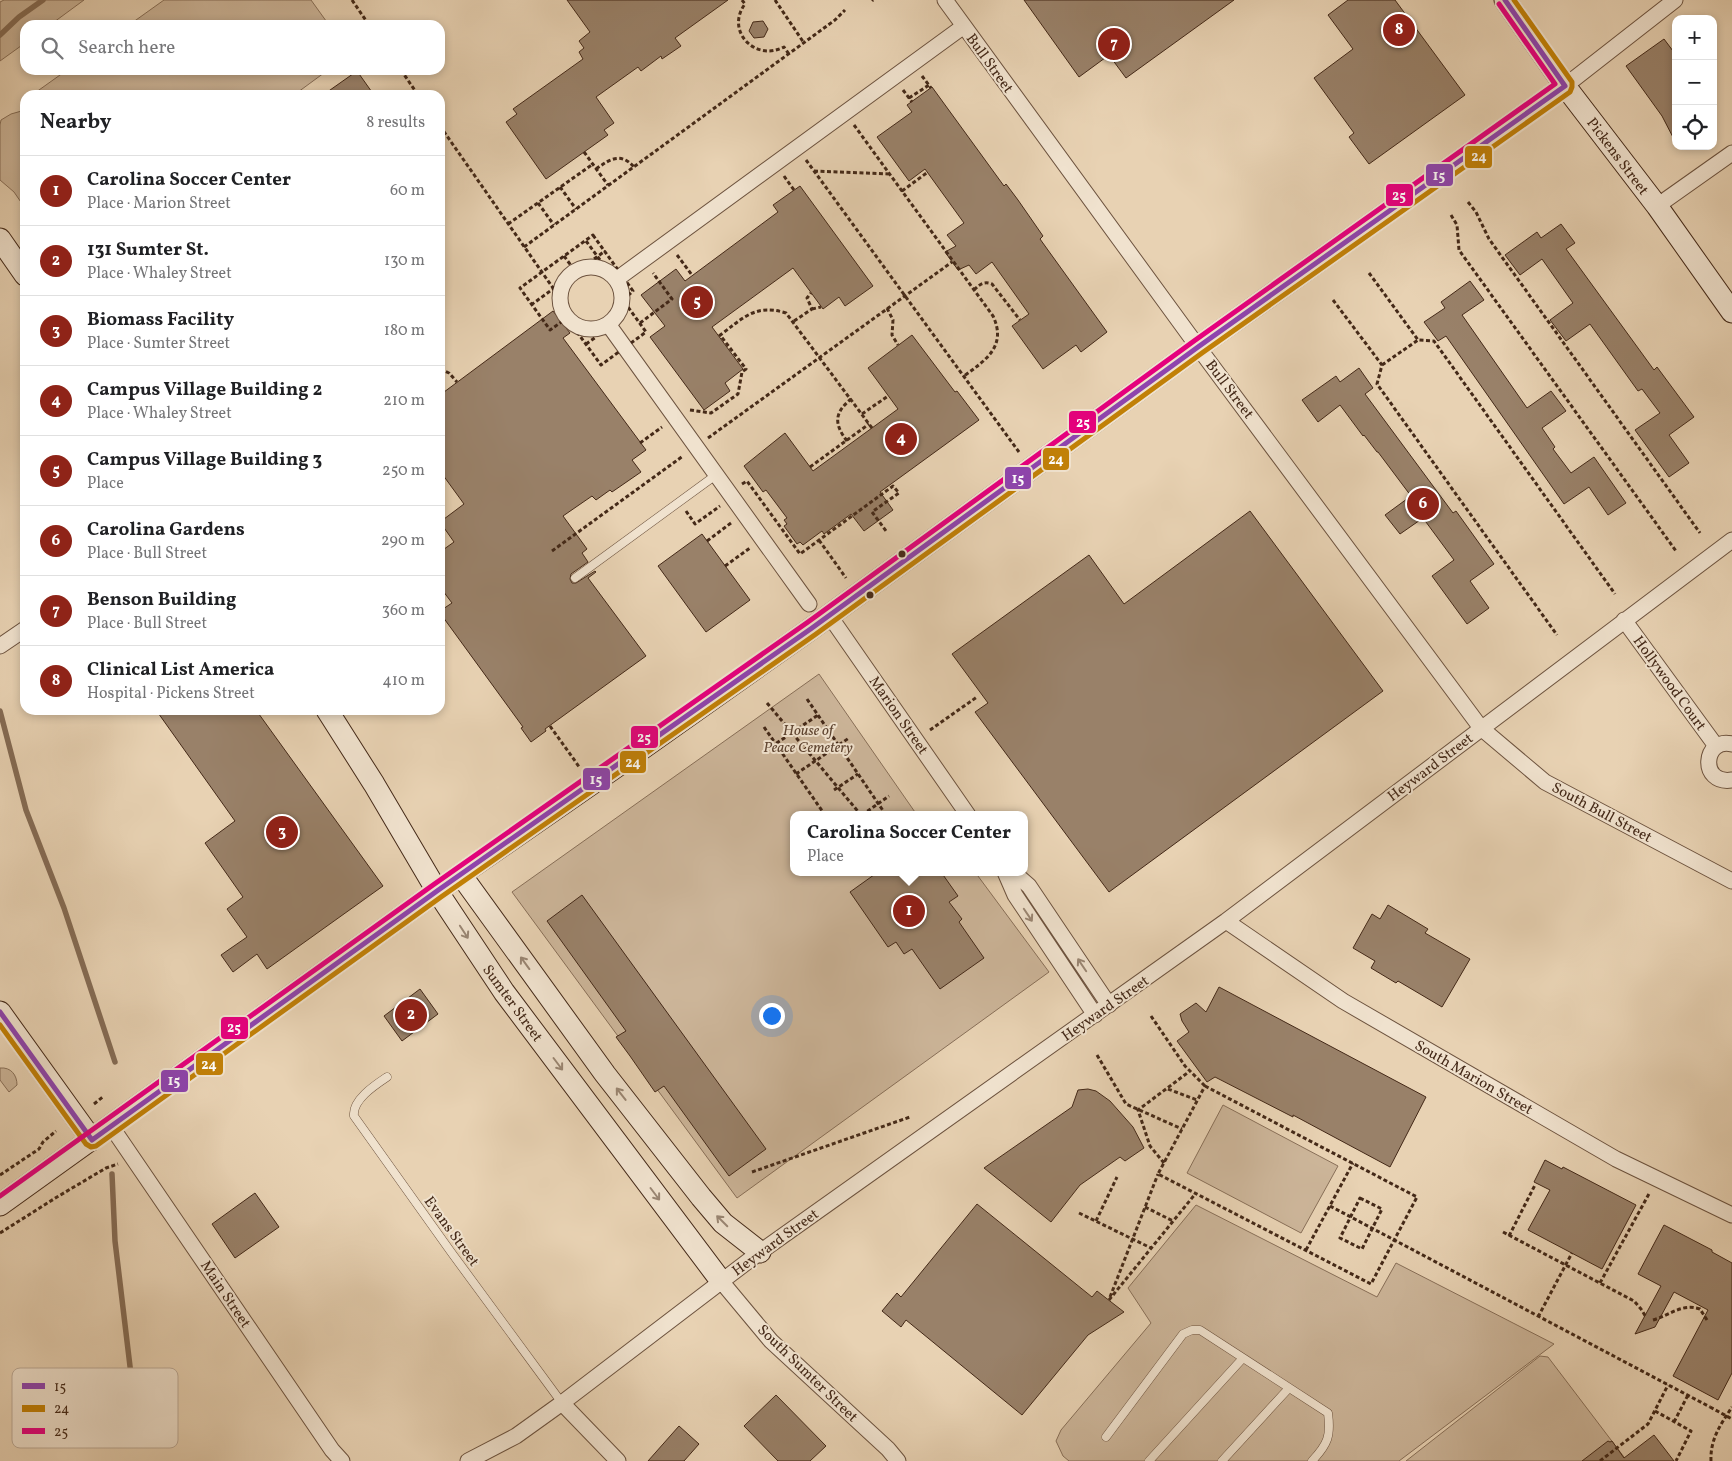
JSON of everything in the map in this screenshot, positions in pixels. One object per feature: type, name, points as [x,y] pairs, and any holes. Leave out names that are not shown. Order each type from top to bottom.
[{"type":"street","name":"Bull Street","points":[[945,0],[1198,347],[1481,728]]},
{"type":"street","name":"Pickens Street","points":[[1505,0],[1565,86],[1657,206],[1732,312]]},
{"type":"street","points":[[0,1205],[437,891],[633,755],[829,615],[1198,347],[1565,86],[1675,0]]},
{"type":"street","points":[[616,276],[643,260],[964,26]]},
{"type":"street","points":[[1657,206],[1732,153]]},
{"type":"street","points":[[0,238],[20,268]]},
{"type":"street","points":[[589,267],[600,268],[616,276],[621,287],[623,300],[620,312],[608,324],[599,329],[588,329],[578,327],[567,318],[556,293],[573,273],[589,267]]},
{"type":"street","points":[[608,324],[809,604]]},
{"type":"street","name":"Heyward Street","points":[[468,1461],[516,1436],[760,1252],[1226,921],[1732,540]]},
{"type":"street","name":"Marion Street","points":[[829,615],[965,811]]},
{"type":"street","name":"Hollywood Court","points":[[1624,620],[1716,746]]},
{"type":"street","points":[[0,646],[20,632]]},
{"type":"street","name":"Sumter Street","points":[[330,715],[374,784],[437,891],[504,992],[721,1281]]},
{"type":"street","name":"South Bull Street","points":[[1481,728],[1545,782],[1732,881]]},
{"type":"street","name":"Hollywood Court","points":[[1732,744],[1722,743],[1716,746],[1709,756],[1709,769],[1717,778],[1732,780]]},
{"type":"street","points":[[460,875],[606,1074],[701,1197],[722,1223],[760,1252]]},
{"type":"street","points":[[1007,876],[1014,895],[1095,1015]]},
{"type":"street","points":[[1018,876],[1029,886],[1109,1005]]},
{"type":"street","name":"South Marion Street","points":[[1226,921],[1343,1001],[1616,1159],[1730,1209]]},
{"type":"street","points":[[0,1012],[92,1140]]},
{"type":"street","name":"Main Street","points":[[111,1126],[332,1450],[342,1461]]},
{"type":"street","name":"South Sumter Street","points":[[721,1281],[771,1341],[898,1461]]},
{"type":"street","points":[[562,1403],[618,1461]]},
{"type":"lane","points":[[575,578],[716,474]]},
{"type":"lane","name":"Evans Street","points":[[387,1077],[367,1090],[355,1107],[354,1116],[562,1403]]},
{"type":"lane","points":[[1106,1437],[1184,1334],[1192,1330],[1200,1330],[1328,1413],[1330,1429],[1325,1447],[1312,1461]]},
{"type":"lane","points":[[1149,1461],[1243,1358]]},
{"type":"lane","points":[[1222,1461],[1289,1388]]},
{"type":"path","points":[[352,0],[366,20]]},
{"type":"path","points":[[742,0],[745,4],[741,9],[739,18],[740,27],[746,42],[750,46],[762,51],[777,51],[784,47],[789,54]]},
{"type":"path","points":[[775,0],[804,43]]},
{"type":"path","points":[[524,247],[804,43],[846,10]]},
{"type":"path","points":[[404,75],[415,90]]},
{"type":"path","points":[[909,98],[929,85]]},
{"type":"path","points":[[845,113],[974,290],[996,324],[998,337],[993,350],[988,358],[964,376]]},
{"type":"path","points":[[445,133],[556,293]]},
{"type":"path","points":[[797,148],[1020,454]]},
{"type":"path","points":[[584,152],[608,186]]},
{"type":"path","points":[[596,169],[614,158],[625,159],[634,167]]},
{"type":"path","points":[[508,224],[593,164]]},
{"type":"path","points":[[814,171],[890,174]]},
{"type":"path","points":[[902,191],[928,172]]},
{"type":"path","points":[[560,187],[576,209]]},
{"type":"path","points":[[1468,202],[1476,212],[1489,239],[1700,533]]},
{"type":"path","points":[[538,203],[554,225]]},
{"type":"path","points":[[1451,215],[1457,225],[1459,250],[1676,551]]},
{"type":"path","points":[[586,241],[597,256],[616,276],[633,291],[623,300],[646,332],[601,364],[567,318],[550,330],[520,288],[593,236],[605,252],[616,276]]},
{"type":"path","points":[[667,242],[692,275]]},
{"type":"path","points":[[531,305],[556,293],[573,273],[605,252]]},
{"type":"path","points":[[564,256],[573,273]]},
{"type":"path","points":[[640,324],[672,299],[643,260]]},
{"type":"path","points":[[552,551],[952,262]]},
{"type":"path","points":[[1370,274],[1418,340]]},
{"type":"path","points":[[974,290],[981,284],[987,282],[992,284],[1020,320]]},
{"type":"path","points":[[811,293],[807,298],[812,309]]},
{"type":"path","points":[[1333,300],[1382,364]]},
{"type":"path","points":[[794,321],[812,309],[821,307]]},
{"type":"path","points":[[887,308],[893,320],[892,335],[898,345]]},
{"type":"path","points":[[640,443],[686,409],[711,414],[738,394],[742,372],[746,369],[719,336],[747,315],[762,309],[771,309],[786,313],[794,321],[871,426],[810,467]]},
{"type":"path","points":[[1557,635],[1376,384],[1382,364],[1418,340],[1434,341],[1615,594]]},
{"type":"path","points":[[445,371],[457,382]]},
{"type":"path","points":[[862,414],[888,396]]},
{"type":"path","points":[[847,441],[840,430],[838,417],[844,404],[851,399]]},
{"type":"path","points":[[743,484],[747,481],[800,554],[894,486],[899,493],[872,512],[886,531]]},
{"type":"path","points":[[679,502],[695,524],[732,497]]},
{"type":"path","points":[[707,541],[744,513]]},
{"type":"path","points":[[725,566],[762,539]]},
{"type":"path","points":[[819,540],[846,578]]},
{"type":"path","points":[[930,730],[977,697]]},
{"type":"path","points":[[807,699],[883,811]]},
{"type":"path","points":[[767,703],[858,811]]},
{"type":"path","points":[[771,747],[818,715]]},
{"type":"path","points":[[550,726],[580,768]]},
{"type":"path","points":[[764,727],[822,811]]},
{"type":"path","points":[[796,774],[849,738]]},
{"type":"path","points":[[834,790],[858,774]]},
{"type":"path","points":[[868,811],[889,796]]},
{"type":"path","points":[[1151,1016],[1185,1066],[1205,1086],[1417,1197],[1371,1284],[1158,1174]]},
{"type":"path","points":[[1097,1055],[1126,1104],[1182,1129]]},
{"type":"path","points":[[1138,1110],[1190,1071]]},
{"type":"path","points":[[1196,1193],[1109,1300],[1158,1174],[1205,1086]]},
{"type":"path","points":[[1168,1088],[1197,1100]]},
{"type":"path","points":[[94,1104],[104,1096]]},
{"type":"path","points":[[1138,1110],[1150,1146],[1164,1163]]},
{"type":"path","points":[[752,1172],[910,1117]]},
{"type":"path","points":[[0,1175],[39,1149],[43,1142],[56,1131]]},
{"type":"path","points":[[0,1233],[98,1172],[132,1157]]},
{"type":"path","points":[[1306,1250],[1353,1163]]},
{"type":"path","points":[[1096,1221],[1117,1177]]},
{"type":"path","points":[[1600,1284],[1657,1178]]},
{"type":"path","points":[[1509,1236],[1535,1184]]},
{"type":"path","points":[[1360,1198],[1382,1209],[1372,1229],[1362,1249],[1340,1238],[1360,1198]]},
{"type":"path","points":[[1330,1206],[1732,1419]]},
{"type":"path","points":[[1145,1207],[1173,1222]]},
{"type":"path","points":[[1079,1212],[1151,1248]]},
{"type":"path","points":[[1503,1232],[1634,1301],[1646,1317]]},
{"type":"path","points":[[1538,1317],[1572,1253]]},
{"type":"path","points":[[1653,1320],[1689,1306],[1700,1309],[1707,1320]]},
{"type":"path","points":[[1600,1461],[1648,1424],[1668,1385]]},
{"type":"path","points":[[1674,1422],[1688,1395]]},
{"type":"path","points":[[1711,1461],[1712,1442],[1732,1407]]},
{"type":"path","points":[[1655,1411],[1691,1431],[1676,1461]]},
{"type":"green space","points":[[4,0],[84,0],[57,20],[20,20],[20,47],[0,61],[0,2]]},
{"type":"green space","points":[[164,0],[311,0],[325,20],[136,20]]},
{"type":"green space","points":[[60,75],[321,75],[301,90],[39,90]]},
{"type":"green space","points":[[20,111],[20,201],[14,192],[0,180],[0,125],[1,120]]},
{"type":"green space","name":"House of Peace Cemetery","points":[[819,674],[914,811],[790,811],[790,876],[978,876],[1049,972],[737,1198],[512,892]]},
{"type":"green space","points":[[0,1068],[10,1070],[16,1078],[17,1085],[9,1092],[0,1080]]},
{"type":"green space","points":[[1223,1105],[1338,1166],[1301,1233],[1187,1173]]},
{"type":"green space","points":[[1196,1205],[1377,1297],[1396,1263],[1554,1344],[1399,1461],[1069,1461],[1063,1456],[1056,1441],[1061,1430],[1151,1323],[1128,1288]]},
{"type":"green space","points":[[1540,1356],[1548,1357],[1627,1461],[1406,1461]]},
{"type":"building","points":[[567,0],[728,0],[675,38],[681,46],[662,59],[661,56],[641,71],[638,67],[596,97],[614,123],[604,130],[608,135],[546,179],[506,122],[517,114],[513,109],[583,59],[579,52],[584,48],[579,41],[590,32]]},
{"type":"building","points":[[1024,0],[1234,0],[1126,78],[1109,55],[1079,77]]},
{"type":"building","points":[[1348,0],[1395,0],[1465,95],[1369,164],[1349,137],[1354,133],[1314,78],[1353,49],[1328,15]]},
{"type":"building","points":[[763,21],[768,29],[764,37],[754,38],[749,31],[753,22]]},
{"type":"building","points":[[1664,39],[1672,50],[1672,135],[1662,116],[1626,66]]},
{"type":"building","points":[[351,75],[360,75],[370,90],[330,90]]},
{"type":"building","points":[[932,87],[1004,186],[1006,184],[1018,200],[1043,236],[1040,239],[1107,332],[1081,352],[1076,345],[1043,369],[1012,326],[1029,314],[992,262],[976,274],[969,265],[958,270],[945,252],[956,246],[947,235],[964,223],[925,169],[909,181],[877,137],[912,112],[907,105]]},
{"type":"building","points":[[800,186],[873,286],[845,306],[839,297],[823,309],[793,268],[712,327],[743,369],[725,383],[730,391],[704,410],[650,337],[665,326],[641,295],[676,269],[685,281],[778,212],[773,205]]},
{"type":"building","points":[[1561,224],[1575,243],[1566,249],[1654,370],[1657,367],[1694,417],[1669,435],[1689,463],[1669,477],[1635,430],[1660,413],[1642,389],[1638,391],[1590,324],[1566,341],[1550,320],[1573,303],[1542,259],[1520,275],[1505,255],[1537,232],[1541,238]]},
{"type":"building","points":[[1470,281],[1484,300],[1462,315],[1527,408],[1551,391],[1566,411],[1542,428],[1555,447],[1553,449],[1571,473],[1594,457],[1626,503],[1608,515],[1589,487],[1564,504],[1446,336],[1438,341],[1424,322],[1445,308],[1441,302]]},
{"type":"building","points":[[553,311],[570,333],[563,338],[646,450],[632,460],[641,472],[612,492],[610,490],[596,500],[592,496],[563,516],[587,549],[582,553],[588,562],[571,574],[570,579],[572,583],[576,583],[595,571],[588,578],[646,656],[545,729],[546,731],[531,742],[521,728],[523,727],[445,620],[445,608],[452,603],[445,594],[445,548],[454,542],[445,529],[445,518],[464,504],[445,478],[445,391]]},
{"type":"building","points":[[912,335],[955,392],[957,391],[979,420],[880,492],[893,510],[864,531],[851,514],[824,534],[822,531],[803,545],[800,542],[797,544],[784,526],[787,524],[784,520],[787,518],[766,490],[763,492],[744,466],[785,433],[813,471],[898,409],[868,368]]},
{"type":"building","points":[[1359,368],[1373,388],[1365,394],[1453,513],[1456,511],[1494,564],[1470,581],[1489,608],[1467,624],[1432,576],[1454,560],[1423,518],[1400,534],[1385,515],[1411,496],[1340,405],[1318,422],[1302,400],[1336,376],[1340,382]]},
{"type":"building","points":[[1250,511],[1383,691],[1109,892],[975,712],[988,703],[952,654],[1089,555],[1124,604]]},
{"type":"building","points":[[702,534],[750,600],[706,632],[658,566]]},
{"type":"building","points":[[160,715],[260,715],[383,886],[267,969],[257,954],[233,972],[221,955],[247,937],[227,909],[243,897],[205,843],[235,821]]},
{"type":"building","points":[[872,876],[944,876],[958,896],[949,902],[962,919],[959,922],[984,958],[940,989],[912,949],[904,954],[896,942],[888,947],[850,892]]},
{"type":"building","points":[[582,895],[766,1149],[729,1176],[664,1086],[655,1092],[616,1037],[626,1031],[547,921]]},
{"type":"building","points":[[1388,905],[1428,929],[1425,933],[1470,959],[1442,1007],[1398,981],[1396,983],[1371,968],[1375,961],[1353,948],[1372,914],[1380,919]]},
{"type":"building","points":[[1219,987],[1426,1097],[1390,1167],[1293,1115],[1293,1117],[1215,1077],[1207,1082],[1177,1041],[1189,1032],[1180,1014],[1196,1003],[1206,1012]]},
{"type":"building","points":[[420,989],[438,1014],[402,1041],[384,1016]]},
{"type":"building","points":[[1088,1089],[1096,1091],[1110,1101],[1133,1127],[1144,1148],[1125,1161],[1120,1157],[1080,1185],[1051,1222],[984,1168],[1072,1107],[1078,1090]]},
{"type":"building","points":[[1545,1160],[1562,1169],[1563,1167],[1636,1205],[1602,1269],[1528,1230],[1550,1190],[1534,1182]]},
{"type":"building","points":[[255,1193],[279,1227],[235,1258],[212,1224]]},
{"type":"building","points":[[977,1204],[1092,1297],[1097,1291],[1124,1312],[1088,1335],[1022,1415],[906,1320],[901,1327],[882,1311],[897,1293],[901,1297]]},
{"type":"building","points":[[1664,1225],[1712,1250],[1712,1252],[1732,1263],[1732,1373],[1718,1400],[1673,1376],[1708,1310],[1674,1292],[1655,1327],[1635,1334],[1661,1286],[1638,1274]]},
{"type":"building","points":[[776,1395],[826,1446],[810,1461],[778,1461],[744,1426]]},
{"type":"building","points":[[679,1426],[699,1444],[684,1461],[648,1461]]},
{"type":"building","points":[[1654,1435],[1674,1461],[1582,1461],[1608,1441],[1612,1441],[1624,1458]]},
{"type":"waterway","points":[[0,35],[19,17],[43,0]]},
{"type":"waterway","points":[[0,711],[26,810],[64,908],[115,1062]]},
{"type":"waterway","points":[[112,1174],[115,1241],[130,1368]]},
{"type":"transit line","name":"15","points":[[0,1012],[92,1140],[437,891],[812,628],[1198,347],[1565,86],[1505,0]]},
{"type":"transit line","name":"24","points":[[0,1025],[86,1144],[91,1147],[96,1146],[441,897],[816,634],[1202,353],[1570,92],[1572,82],[1514,0]]},
{"type":"transit line","name":"25","points":[[0,1196],[433,885],[808,622],[1194,341],[1555,84],[1499,4]]},
{"type":"place","name":"Clinical List America","points":[[1399,30]]},
{"type":"place","name":"Benson Building","points":[[1114,44]]},
{"type":"place","name":"Campus Village Building 3","points":[[697,302]]},
{"type":"place","name":"Campus Village Building 2","points":[[901,439]]},
{"type":"place","name":"Carolina Gardens","points":[[1423,504]]},
{"type":"place","name":"Biomass Facility","points":[[282,832]]},
{"type":"place","name":"Carolina Soccer Center","points":[[909,911]]},
{"type":"place","name":"131 Sumter St.","points":[[411,1015]]}]
